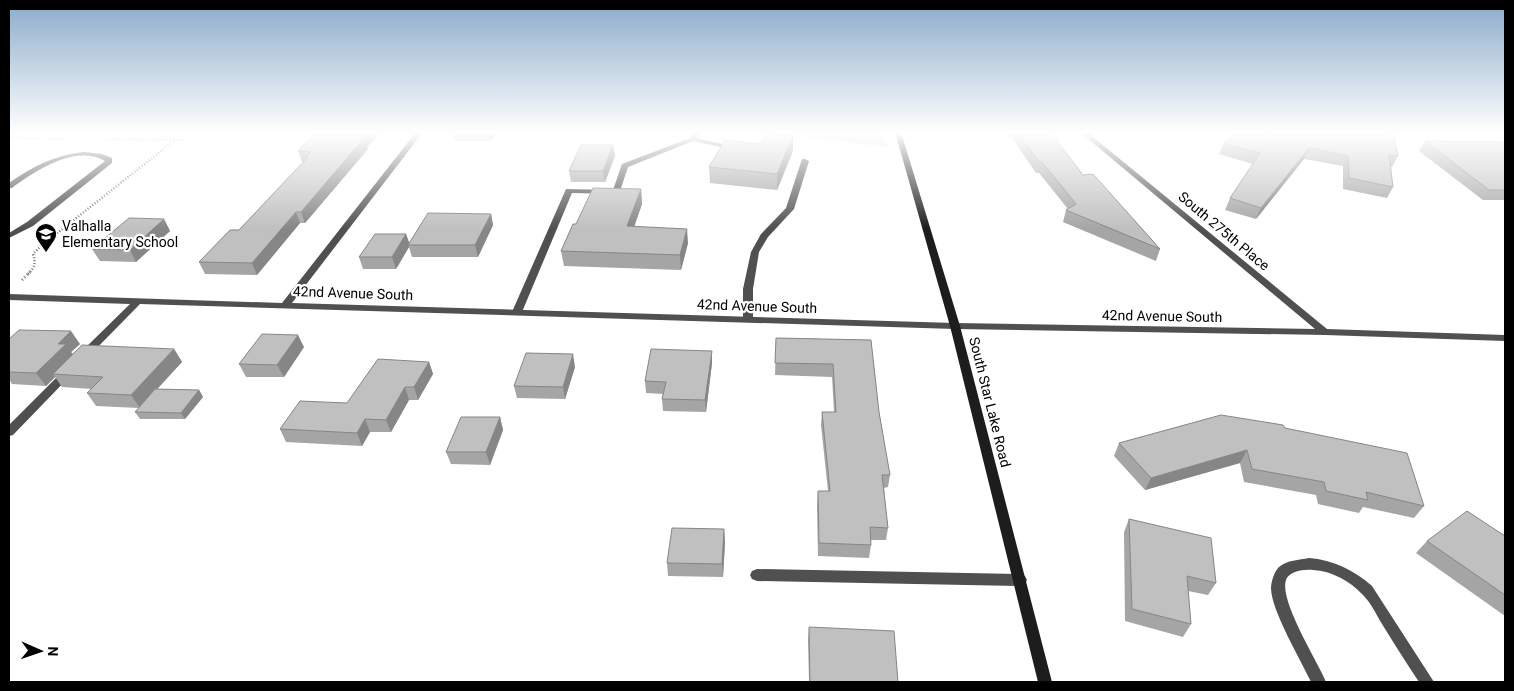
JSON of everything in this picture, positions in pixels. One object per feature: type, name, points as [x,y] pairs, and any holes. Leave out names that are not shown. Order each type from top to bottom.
[{"type":"street","points":[[9,186],[36,167],[43,164]]},
{"type":"street","points":[[9,236],[30,224],[106,164]]},
{"type":"street","points":[[285,305],[395,164]]},
{"type":"street","points":[[517,312],[569,191],[616,192],[625,166],[629,164]]},
{"type":"street","points":[[748,320],[748,289],[756,252],[764,236],[790,209],[804,164]]},
{"type":"street","name":"South Star Lake Road","points":[[907,164],[955,326],[1045,682]]},
{"type":"street","name":"South 275th Place","points":[[1122,164],[1325,332]]},
{"type":"street","name":"42nd Avenue South","points":[[9,298],[955,326],[1325,332],[1505,338]]},
{"type":"street","points":[[9,432],[138,301]]},
{"type":"street","points":[[1319,682],[1281,605],[1277,591],[1278,579],[1285,570],[1296,565],[1311,564],[1329,567],[1349,575],[1368,590],[1427,682]]},
{"type":"street","points":[[757,575],[1020,580]]},
{"type":"path","points":[[20,281],[34,268],[36,262],[33,254],[41,246],[144,164]]},
{"type":"building","points":[[301,164],[342,164],[301,212],[296,212],[252,263],[199,262],[230,230],[239,230]]},
{"type":"building","points":[[572,164],[606,164],[603,171],[569,171]]},
{"type":"building","points":[[711,164],[781,164],[777,174],[709,167]]},
{"type":"building","points":[[1044,164],[1075,164],[1083,175],[1093,174],[1160,249],[1066,210],[1076,204]]},
{"type":"building","points":[[1253,164],[1296,164],[1261,208],[1230,198]]},
{"type":"building","points":[[1348,164],[1390,164],[1393,187],[1349,178]]},
{"type":"building","points":[[1455,164],[1505,164],[1505,190],[1489,190]]},
{"type":"building","points":[[593,188],[641,189],[627,226],[687,229],[680,255],[561,251],[573,224],[576,224]]},
{"type":"building","points":[[428,213],[491,214],[475,245],[408,245]]},
{"type":"building","points":[[129,218],[164,219],[130,250],[92,249]]},
{"type":"building","points":[[375,234],[406,234],[392,257],[359,257]]},
{"type":"building","points":[[19,330],[71,331],[58,344],[66,344],[36,373],[9,372],[9,339]]},
{"type":"building","points":[[262,334],[298,335],[277,365],[239,364]]},
{"type":"building","points":[[776,338],[871,340],[879,412],[890,475],[882,475],[888,528],[870,527],[871,545],[819,543],[818,491],[830,491],[822,412],[836,412],[833,364],[775,363]]},
{"type":"building","points":[[82,345],[174,349],[131,395],[87,393],[103,377],[53,374]]},
{"type":"building","points":[[651,349],[712,351],[705,400],[662,399],[666,382],[645,381]]},
{"type":"building","points":[[526,353],[573,354],[563,387],[514,386]]},
{"type":"building","points":[[378,359],[429,362],[414,387],[405,387],[386,420],[365,419],[357,433],[280,429],[300,401],[347,403]]},
{"type":"building","points":[[155,389],[199,390],[181,413],[135,412]]},
{"type":"building","points":[[1221,415],[1283,425],[1285,428],[1407,453],[1424,506],[1366,492],[1368,500],[1326,491],[1324,482],[1252,469],[1247,450],[1151,478],[1119,443]]},
{"type":"building","points":[[461,417],[500,417],[486,452],[446,452]]},
{"type":"building","points":[[1467,511],[1505,536],[1505,595],[1427,541]]},
{"type":"building","points":[[1129,519],[1211,538],[1216,583],[1187,576],[1191,624],[1132,609]]},
{"type":"building","points":[[672,528],[724,529],[722,564],[667,563]]},
{"type":"building","points":[[809,627],[894,631],[898,682],[810,682]]},
{"type":"place","name":"Valhalla Elementary School","points":[[46,253]]}]
